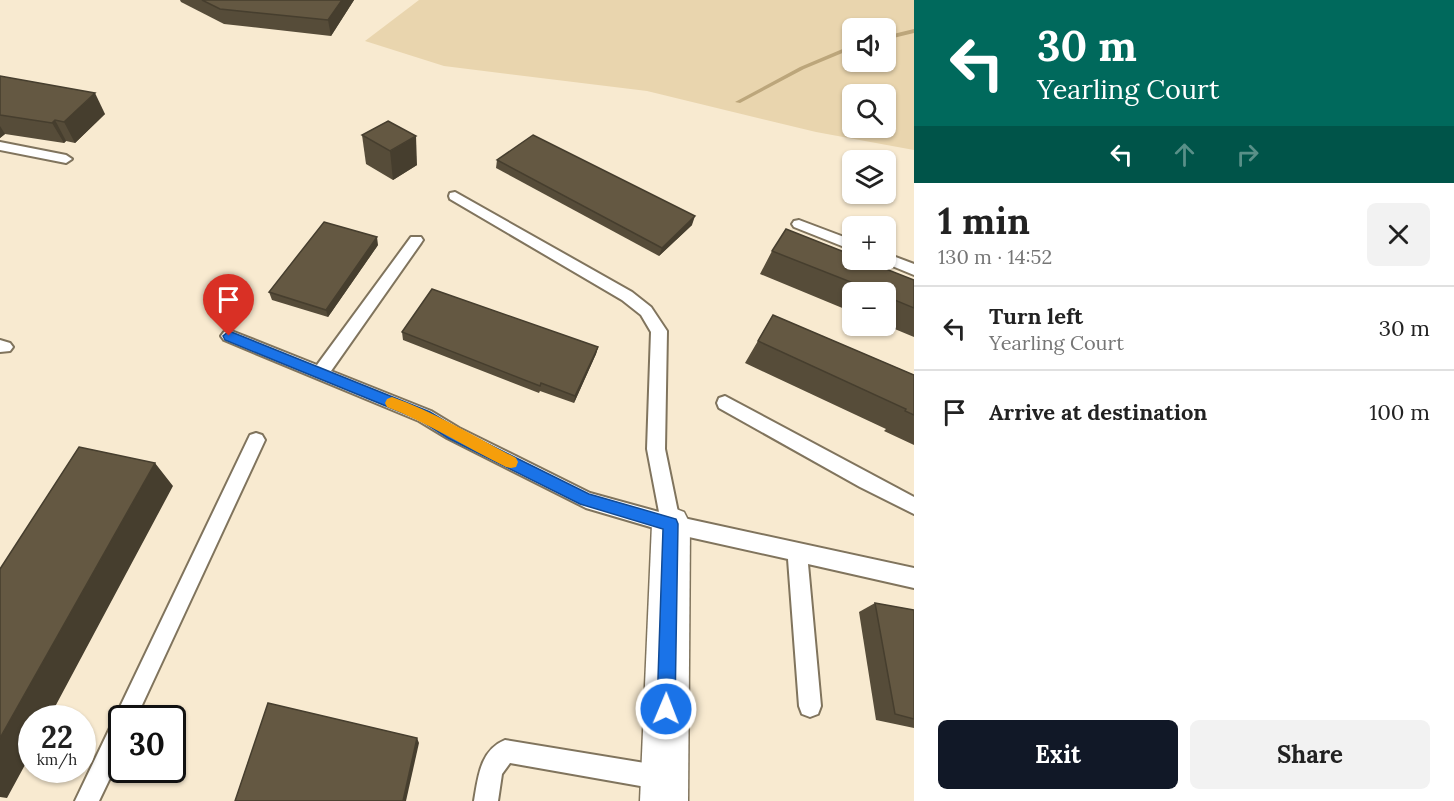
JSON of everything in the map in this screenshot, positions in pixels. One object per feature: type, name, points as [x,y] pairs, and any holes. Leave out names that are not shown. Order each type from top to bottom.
[{"type":"street","points":[[664,790],[671,524]]},
{"type":"lane","points":[[0,146],[66,159]]},
{"type":"lane","points":[[455,196],[627,296],[646,311],[659,331],[656,449],[671,524]]},
{"type":"lane","points":[[799,224],[842,241]]},
{"type":"lane","points":[[320,373],[416,240]]},
{"type":"lane","points":[[896,263],[914,270]]},
{"type":"lane","points":[[229,336],[425,416],[453,433],[586,500],[671,524],[797,554],[914,578]]},
{"type":"lane","points":[[725,403],[789,435],[861,480],[914,506]]},
{"type":"lane","points":[[131,705],[256,440]]},
{"type":"lane","points":[[797,554],[810,706]]},
{"type":"lane","points":[[486,801],[491,770],[505,751],[664,790]]},
{"type":"lane","points":[[87,801],[108,757]]},
{"type":"shaded area","points":[[419,0],[914,0],[914,150],[849,138],[896,138],[896,84],[842,84],[842,137],[647,91],[444,66],[365,41]]},
{"type":"building","points":[[202,0],[342,0],[328,20],[220,9]]},
{"type":"building","points":[[0,76],[95,93],[64,122],[55,120],[52,123],[0,115]]},
{"type":"building","points":[[388,121],[416,136],[390,151],[362,135]]},
{"type":"building","points":[[533,135],[695,216],[662,248],[497,160]]},
{"type":"building","points":[[324,222],[377,237],[326,310],[269,292]]},
{"type":"building","points":[[786,229],[842,251],[842,270],[888,270],[914,280],[914,308],[896,301],[896,282],[851,282],[772,251]]},
{"type":"building","points":[[432,289],[598,347],[575,396],[541,383],[540,386],[402,332]]},
{"type":"building","points":[[773,315],[914,375],[914,415],[905,411],[906,409],[758,341]]},
{"type":"building","points":[[79,447],[155,463],[0,738],[0,569]]},
{"type":"building","points":[[875,603],[914,610],[914,719],[895,714]]},
{"type":"building","points":[[268,703],[417,738],[403,801],[235,801]]},
{"type":"waterway","points":[[896,35],[914,31]]},
{"type":"waterway","points":[[738,102],[802,68],[842,51]]},
{"type":"slow traffic","points":[[392,403],[425,416],[511,462]]},
{"type":"route","points":[[229,336],[425,416],[453,433],[586,500],[671,524],[666,709]]}]
